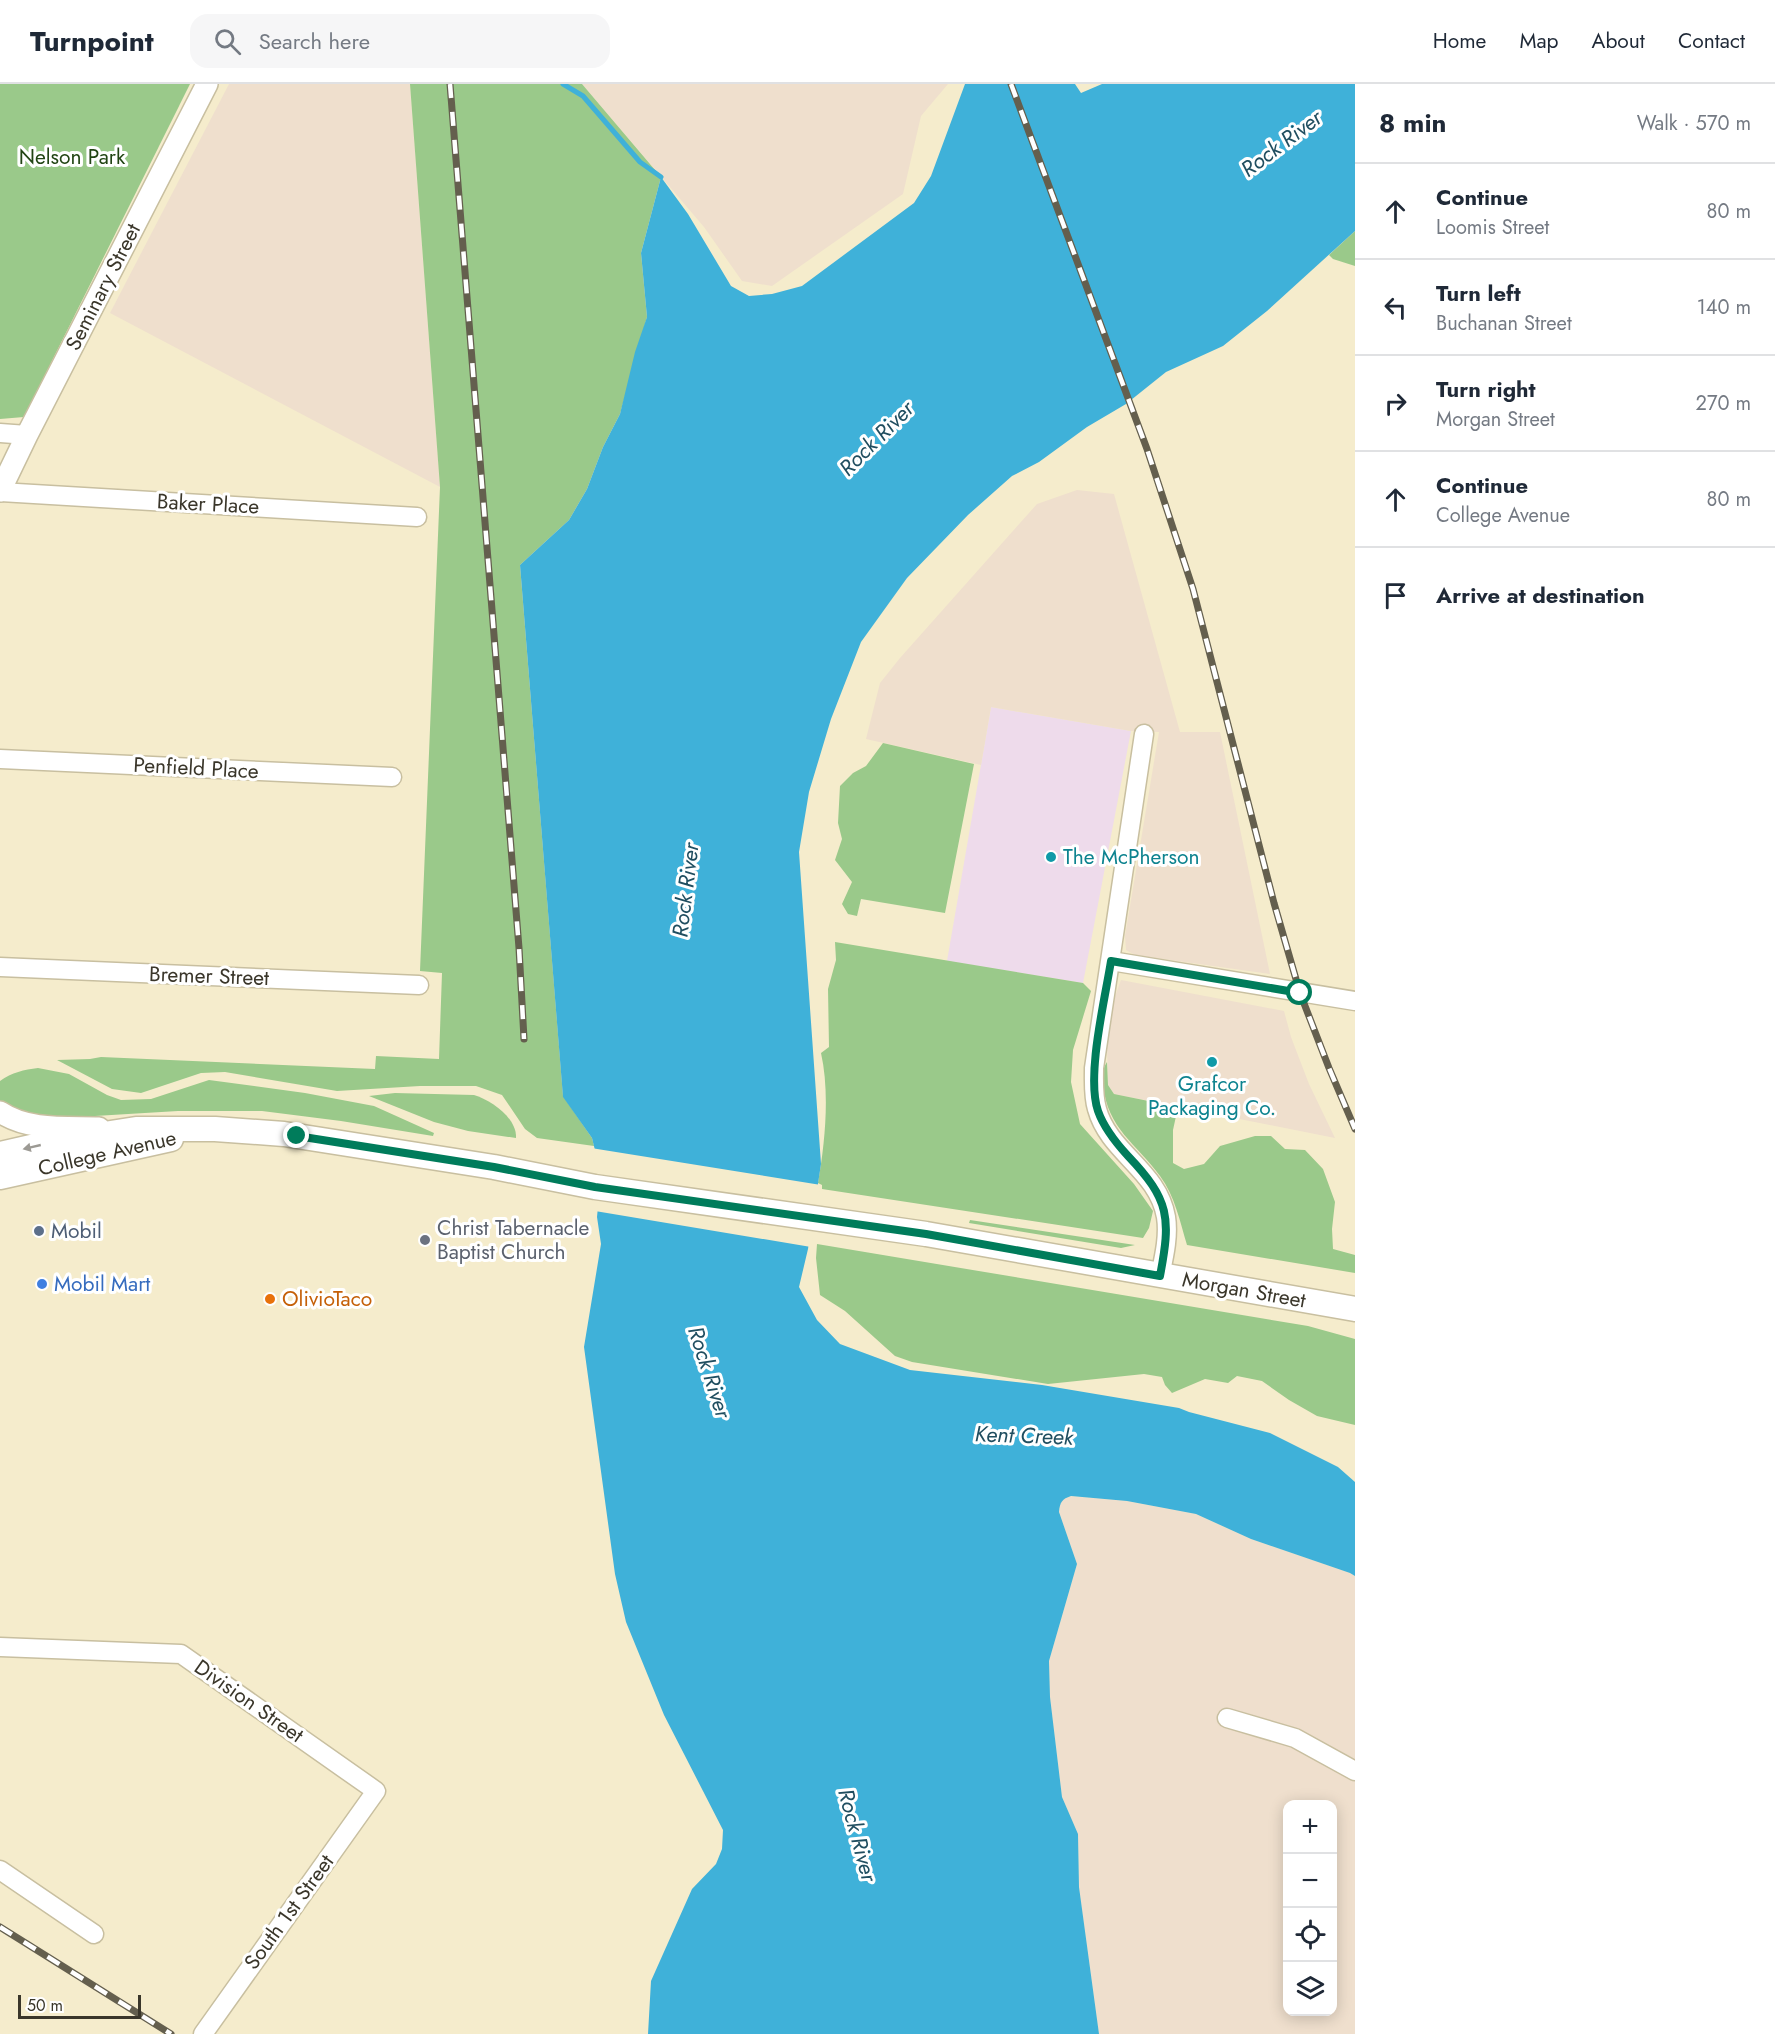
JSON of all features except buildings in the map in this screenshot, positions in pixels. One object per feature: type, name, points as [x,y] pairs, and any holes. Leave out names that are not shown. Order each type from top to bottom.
[{"type":"main road","name":"College Avenue","points":[[0,1154],[53,1142],[136,1129],[215,1129],[284,1134],[494,1167]]},
{"type":"main road","name":"College Avenue","points":[[0,1178],[215,1129]]},
{"type":"main road","name":"Morgan Street","points":[[494,1167],[595,1187],[926,1234],[1355,1309]]},
{"type":"street","name":"Seminary Street","points":[[0,492],[207,84]]},
{"type":"street","points":[[0,433],[27,435]]},
{"type":"street","name":"Baker Place","points":[[0,492],[417,517]]},
{"type":"street","points":[[1144,734],[1094,1068],[1097,1109],[1114,1141],[1155,1186],[1161,1198],[1166,1218],[1166,1246],[1160,1276]]},
{"type":"street","name":"Penfield Place","points":[[0,759],[392,777]]},
{"type":"street","points":[[1111,961],[1355,1001]]},
{"type":"street","name":"Bremer Street","points":[[0,967],[419,985]]},
{"type":"street","points":[[0,1112],[13,1121],[44,1126],[136,1129]]},
{"type":"street","name":"Division Street","points":[[0,1647],[182,1654],[376,1791]]},
{"type":"street","points":[[1227,1718],[1294,1737],[1355,1771]]},
{"type":"street","name":"South 1st Street","points":[[206,2030],[376,1791]]},
{"type":"street","points":[[0,1870],[94,1934]]},
{"type":"shaded area","points":[[229,84],[410,84],[440,487],[110,313]]},
{"type":"shaded area","points":[[582,84],[948,84],[921,116],[903,194],[772,286],[742,281],[704,227]]},
{"type":"shaded area","points":[[1077,490],[1114,494],[1180,732],[1220,732],[1270,974],[1135,955],[1126,950],[1125,936],[1159,732],[1131,731],[991,707],[981,765],[866,739],[880,683],[900,658],[1037,504]]},
{"type":"shaded area","points":[[991,707],[1131,731],[1083,983],[947,961]]},
{"type":"shaded area","points":[[1121,980],[1284,1011],[1291,1037],[1309,1084],[1335,1138],[1114,1094],[1108,1085],[1107,1046],[1110,1010]]},
{"type":"shaded area","points":[[1071,1496],[1127,1501],[1196,1514],[1251,1539],[1355,1576],[1355,2034],[1099,2034],[1079,1887],[1078,1834],[1062,1797],[1050,1697],[1049,1661],[1077,1564],[1059,1512],[1063,1499]]},
{"type":"green space","name":"Nelson Park","points":[[0,84],[190,84],[24,417],[0,419]]},
{"type":"green space","points":[[410,84],[582,84],[661,177],[641,253],[647,317],[620,414],[603,447],[587,489],[569,520],[520,565],[563,1096],[592,1138],[594,1146],[537,1138],[525,1129],[502,1095],[476,1086],[420,1086],[337,1091],[225,1072],[201,1073],[141,1093],[112,1089],[57,1060],[101,1057],[375,1069],[376,1056],[439,1059],[442,973],[420,971],[440,487]]},
{"type":"green space","points":[[1355,231],[1355,266],[1333,259],[1329,255]]},
{"type":"green space","points":[[883,743],[974,764],[945,913],[861,899],[857,916],[848,914],[842,904],[852,882],[835,860],[842,839],[838,823],[840,786],[853,773],[866,766]]},
{"type":"green space","points":[[835,942],[1083,983],[1091,991],[1073,1050],[1071,1082],[1080,1124],[1134,1184],[1153,1211],[1149,1228],[1143,1238],[822,1189],[822,1185],[818,1183],[823,1151],[826,1101],[821,1053],[829,1047],[828,989],[836,960]]},
{"type":"green space","points":[[1107,1062],[1108,1085],[1114,1094],[1178,1107],[1173,1130],[1173,1163],[1184,1169],[1204,1164],[1220,1146],[1255,1136],[1271,1136],[1285,1149],[1305,1150],[1323,1169],[1335,1202],[1332,1229],[1333,1249],[1355,1255],[1355,1273],[1187,1245],[1170,1192],[1151,1165],[1124,1135],[1110,1113],[1103,1081],[1103,1070]]},
{"type":"green space","points":[[38,1068],[69,1074],[121,1100],[151,1099],[209,1080],[305,1093],[374,1106],[434,1133],[433,1136],[262,1111],[178,1111],[45,1119],[0,1106],[0,1081],[14,1073]]},
{"type":"green space","points":[[395,1093],[481,1097],[508,1117],[516,1138],[468,1131],[434,1122],[369,1096]]},
{"type":"green space","points":[[970,1220],[1135,1245],[1121,1248],[969,1223]]},
{"type":"green space","points":[[817,1244],[1308,1326],[1355,1339],[1355,1425],[1317,1416],[1262,1381],[1237,1376],[1228,1383],[1205,1379],[1172,1393],[1162,1377],[1144,1374],[1048,1384],[912,1362],[895,1356],[845,1311],[820,1295],[816,1258]]},
{"type":"water","points":[[965,84],[1075,84],[1081,93],[1102,84],[1355,84],[1355,231],[1267,311],[1223,346],[1166,372],[1126,404],[1087,427],[1039,462],[1012,476],[968,515],[907,578],[861,642],[831,719],[809,792],[799,852],[821,1164],[808,1249],[799,1287],[817,1320],[840,1344],[910,1370],[1042,1385],[1179,1408],[1270,1433],[1338,1467],[1355,1482],[1355,1576],[1251,1539],[1196,1514],[1127,1501],[1071,1496],[1061,1503],[1059,1512],[1077,1564],[1049,1661],[1050,1697],[1062,1797],[1078,1834],[1079,1887],[1099,2034],[648,2034],[651,1981],[692,1889],[716,1864],[722,1849],[723,1830],[664,1715],[626,1622],[615,1574],[584,1347],[601,1244],[597,1217],[601,1175],[592,1138],[563,1097],[520,565],[569,520],[587,489],[603,447],[620,414],[635,352],[647,317],[641,253],[661,177],[688,214],[731,286],[749,296],[772,294],[802,286],[914,203],[931,176]]},
{"type":"pier","points":[[591,1148],[821,1185],[811,1247],[595,1211],[598,1175]]},
{"type":"waterway","points":[[563,84],[583,96],[640,162],[661,177]]},
{"type":"railway","points":[[450,84],[519,948],[524,1039]]},
{"type":"railway","points":[[1011,84],[1147,449],[1193,589],[1274,903],[1300,993],[1355,1129]]},
{"type":"railway","points":[[0,1927],[171,2034]]},
{"type":"place","name":"The McPherson","points":[[1051,857]]},
{"type":"place","name":"Grafcor Packaging Co.","points":[[1212,1062]]},
{"type":"place","name":"Mobil","points":[[39,1231]]},
{"type":"place","name":"Christ Tabernacle Baptist Church","points":[[425,1240]]},
{"type":"place","name":"Mobil Mart","points":[[42,1284]]},
{"type":"place","name":"OlivioTaco","points":[[270,1299]]},
{"type":"route","points":[[297,1136],[494,1167],[595,1187],[926,1234],[1160,1276],[1166,1246],[1166,1218],[1161,1198],[1155,1186],[1114,1141],[1097,1109],[1094,1068],[1111,961],[1300,993]]},
{"type":"water label","name":"Rock River","points":[[1281,143]]},
{"type":"water label","name":"Rock River","points":[[876,438]]},
{"type":"water label","name":"Rock River","points":[[685,890]]},
{"type":"water label","name":"Rock River","points":[[710,1372]]},
{"type":"water label","name":"Kent Creek","points":[[1024,1435]]},
{"type":"water label","name":"Rock River","points":[[858,1835]]}]
